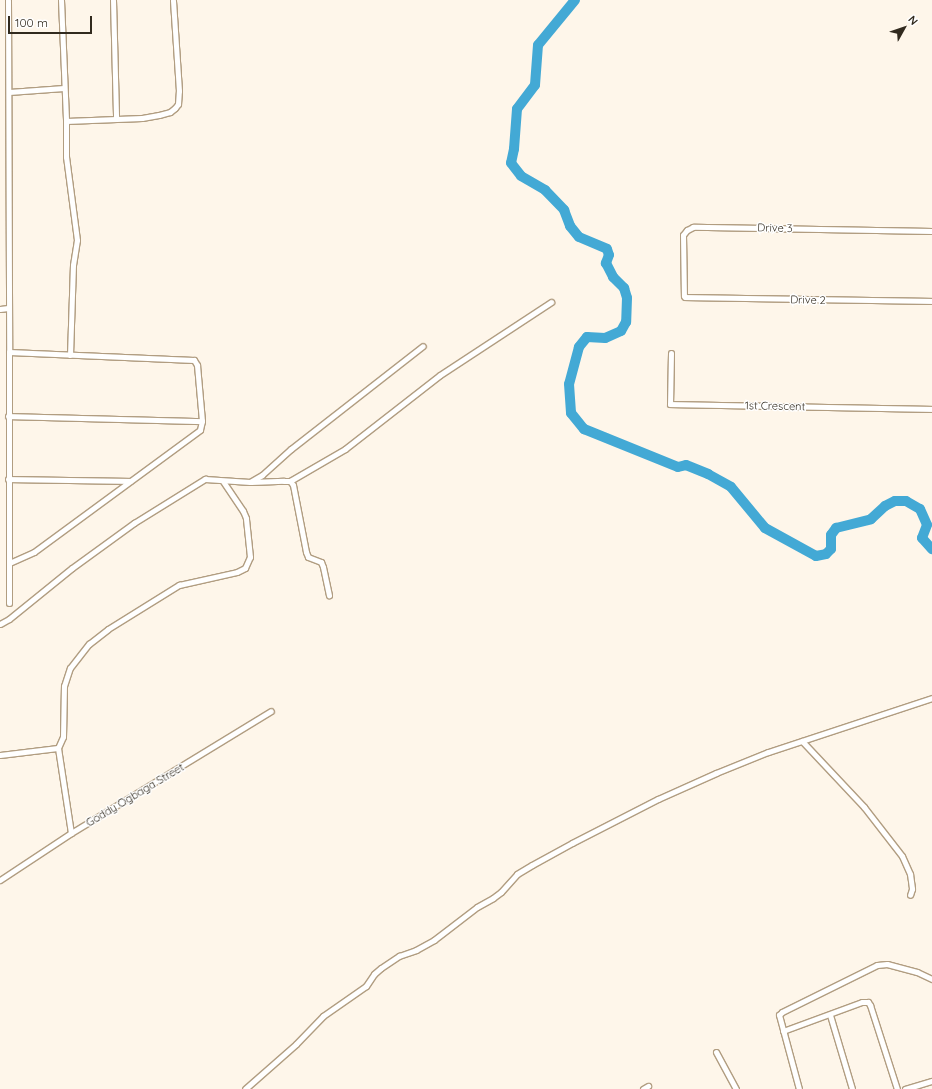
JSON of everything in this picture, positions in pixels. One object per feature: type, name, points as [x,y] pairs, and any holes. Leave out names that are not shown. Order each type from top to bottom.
[{"type":"street","points":[[8,0],[9,603]]},
{"type":"street","points":[[61,0],[66,157],[77,240],[73,265],[70,355]]},
{"type":"street","points":[[113,0],[116,118]]},
{"type":"street","points":[[66,121],[159,116],[170,112],[178,104],[179,91],[173,0]]},
{"type":"street","points":[[9,92],[64,88]]},
{"type":"street","name":"Drive 3","points":[[684,296],[683,235],[689,228],[932,232]]},
{"type":"street","name":"Drive 2","points":[[684,296],[932,301]]},
{"type":"street","points":[[0,624],[9,619],[72,568],[134,523],[205,479],[250,482],[290,481],[345,449],[440,375],[551,302]]},
{"type":"street","points":[[0,309],[8,308]]},
{"type":"street","points":[[250,482],[262,475],[297,444],[423,346]]},
{"type":"street","points":[[9,352],[194,360],[197,365],[202,421],[200,430],[34,552],[9,563]]},
{"type":"street","name":"1st Crescent","points":[[671,353],[670,404],[932,409]]},
{"type":"street","points":[[8,416],[202,421]]},
{"type":"street","points":[[8,479],[130,481]]},
{"type":"street","points":[[71,834],[58,748],[63,737],[64,686],[70,668],[89,644],[113,625],[179,585],[237,572],[245,568],[249,563],[250,557],[246,518],[223,481]]},
{"type":"street","points":[[290,481],[293,485],[306,552],[308,557],[321,562],[324,568],[329,595]]},
{"type":"street","points":[[245,1089],[296,1044],[323,1016],[366,986],[374,974],[381,968],[399,956],[416,950],[434,940],[477,907],[501,892],[517,874],[572,843],[658,800],[743,762],[932,698]]},
{"type":"street","name":"Goddy Ogbaga Street","points":[[0,880],[71,834],[271,711]]},
{"type":"street","points":[[802,741],[864,807],[902,856],[910,874],[912,889],[910,895]]},
{"type":"street","points":[[0,755],[58,748]]},
{"type":"street","points":[[798,1089],[779,1015],[782,1012],[877,965],[887,964],[917,972],[932,979]]},
{"type":"street","points":[[783,1031],[862,1002],[866,1002],[870,1005],[897,1089]]},
{"type":"street","points":[[830,1015],[852,1089]]},
{"type":"street","points":[[716,1052],[736,1089]]},
{"type":"street","points":[[905,1089],[932,1081]]},
{"type":"waterway","points":[[575,0],[538,45],[535,85],[517,109],[514,149],[511,163],[521,176],[545,190],[564,210],[570,226],[579,237],[607,249],[609,255],[606,263],[613,277],[624,288],[627,298],[626,322],[621,331],[605,338],[587,337],[579,347],[569,384],[571,413],[584,429],[678,467],[686,465],[708,474],[731,487],[765,528],[816,556],[826,554],[831,549],[831,535],[836,528],[871,519],[885,506],[895,501],[906,501],[920,509],[927,525],[922,538],[932,549]]}]
